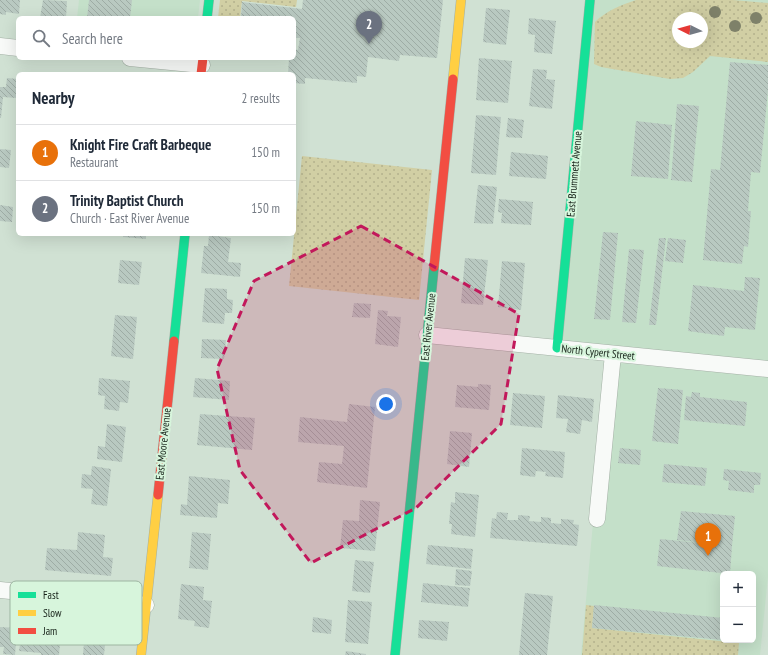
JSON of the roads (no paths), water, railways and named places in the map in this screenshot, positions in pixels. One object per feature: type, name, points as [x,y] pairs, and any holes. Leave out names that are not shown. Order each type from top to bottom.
[{"type":"street","points":[[207,16],[209,0]]},
{"type":"street","name":"East River Avenue","points":[[395,655],[461,0]]},
{"type":"street","name":"East Brummett Avenue","points":[[557,348],[590,0]]},
{"type":"street","points":[[0,46],[16,48]]},
{"type":"street","points":[[148,60],[202,66]]},
{"type":"street","name":"East Moore Avenue","points":[[141,655],[185,236]]},
{"type":"street","name":"North Cypert Street","points":[[427,335],[768,369]]},
{"type":"street","points":[[597,519],[613,354]]},
{"type":"street","points":[[0,590],[10,591]]},
{"type":"street","points":[[142,605],[146,605]]},
{"type":"place","name":"Trinity Baptist Church","points":[[369,44]]},
{"type":"place","name":"Knight Fire Craft Barbeque","points":[[708,556]]}]
